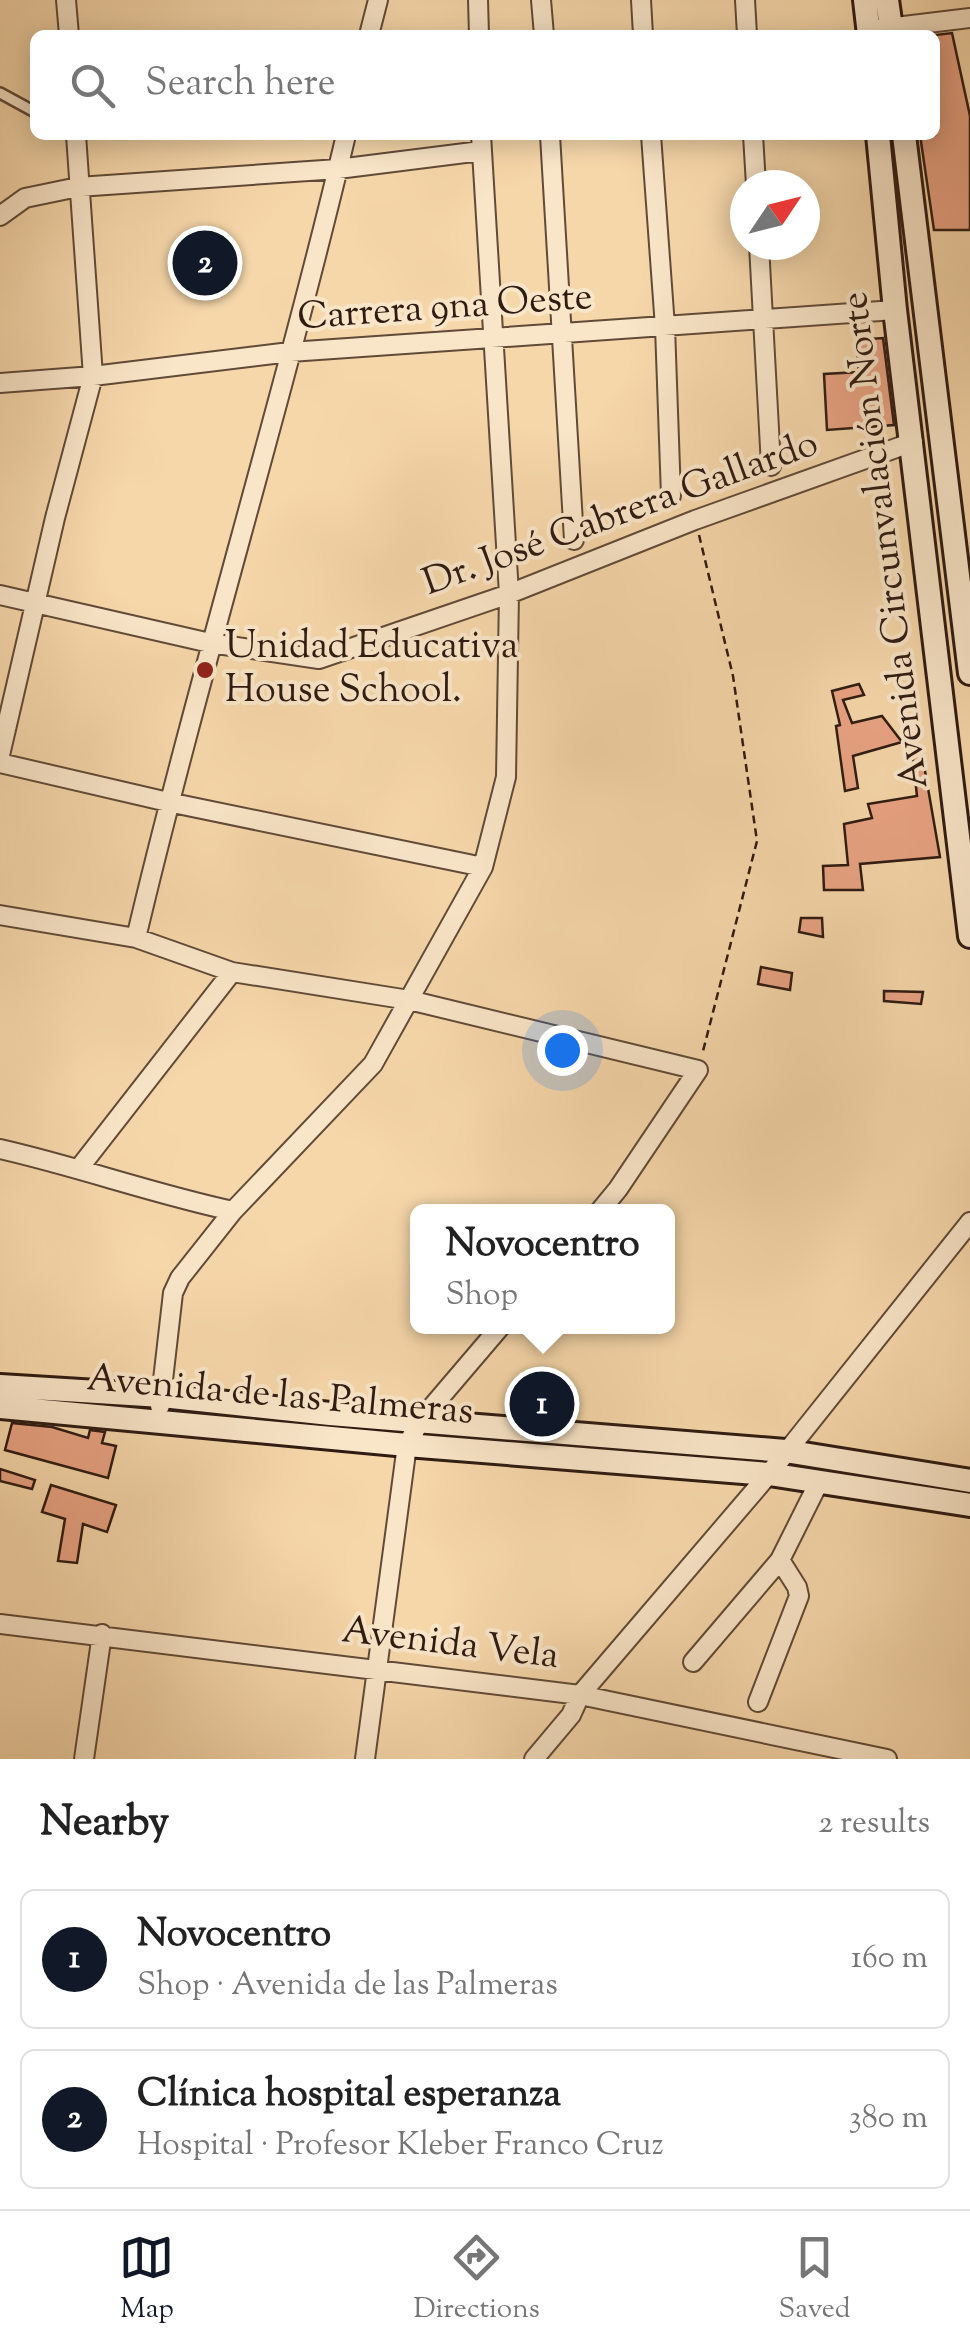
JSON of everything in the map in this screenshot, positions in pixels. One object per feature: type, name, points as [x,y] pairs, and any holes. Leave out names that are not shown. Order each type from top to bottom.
[{"type":"main road","points":[[865,0],[879,30]]},
{"type":"main road","points":[[880,30],[887,0]]},
{"type":"main road","name":"Avenida Circunvalación Norte","points":[[878,140],[895,310],[970,936]]},
{"type":"main road","name":"Avenida Circunvalación Norte","points":[[905,140],[970,673]]},
{"type":"main road","points":[[917,483],[948,481]]},
{"type":"main road","name":"Avenida de las Palmeras","points":[[0,1386],[162,1396],[786,1451],[970,1482]]},
{"type":"main road","name":"Avenida de las Palmeras","points":[[0,1407],[768,1474],[970,1505]]},
{"type":"street","points":[[66,0],[69,30]]},
{"type":"street","points":[[371,30],[378,0]]},
{"type":"street","points":[[478,0],[478,30]]},
{"type":"street","points":[[541,0],[544,30]]},
{"type":"street","points":[[640,0],[643,30]]},
{"type":"street","points":[[746,0],[748,30]]},
{"type":"street","points":[[892,30],[970,18]]},
{"type":"street","points":[[0,755],[34,603],[93,376],[76,140]]},
{"type":"street","points":[[136,938],[168,802],[345,140]]},
{"type":"street","points":[[550,140],[574,540]]},
{"type":"street","points":[[651,140],[665,326],[671,496]]},
{"type":"street","points":[[753,140],[755,170]]},
{"type":"street","points":[[0,216],[25,198],[78,187],[338,168],[481,143],[509,594],[506,776],[482,867],[373,1064],[234,1211],[180,1278],[174,1293],[157,1420]]},
{"type":"street","points":[[760,260],[771,466]]},
{"type":"street","name":"Carrera 9na Oeste","points":[[0,382],[93,376],[290,352],[895,310]]},
{"type":"street","name":"Dr. José Cabrera Gallardo","points":[[0,595],[210,643],[319,659],[509,594],[695,520],[913,442]]},
{"type":"street","points":[[0,763],[482,867]]},
{"type":"street","points":[[0,915],[136,938],[232,972],[409,1000],[698,1070],[606,1204]]},
{"type":"street","points":[[80,1167],[232,972]]},
{"type":"street","points":[[0,1149],[80,1167],[143,1190],[234,1211]]},
{"type":"street","points":[[534,1759],[570,1715],[580,1694],[768,1474],[970,1222]]},
{"type":"street","points":[[364,1759],[406,1445],[420,1421],[494,1334]]},
{"type":"street","points":[[693,1662],[780,1560],[819,1482]]},
{"type":"street","points":[[758,1702],[798,1596],[797,1587],[780,1560]]},
{"type":"street","name":"Avenida Vela","points":[[0,1624],[580,1694],[820,1754],[888,1759]]},
{"type":"street","points":[[84,1759],[102,1634]]},
{"type":"lane","points":[[0,93],[30,109]]},
{"type":"path","points":[[695,520],[733,676],[757,841],[698,1070]]},
{"type":"building","points":[[952,33],[970,116],[970,230],[934,230],[921,140],[940,140],[940,34]]},
{"type":"building","points":[[883,338],[894,425],[827,430],[824,374],[859,372],[856,340]]},
{"type":"building","points":[[859,684],[864,695],[843,700],[852,723],[882,716],[902,742],[853,756],[858,788],[845,791],[836,726],[840,725],[832,691]]},
{"type":"building","points":[[921,748],[940,857],[860,864],[863,890],[824,890],[823,866],[848,865],[844,824],[872,818],[868,804],[917,796],[912,750]]},
{"type":"building","points":[[801,918],[822,918],[823,937],[799,932]]},
{"type":"building","points":[[761,967],[792,973],[790,990],[758,984]]},
{"type":"building","points":[[884,991],[923,992],[921,1004],[884,1001]]},
{"type":"building","points":[[12,1423],[52,1427],[88,1438],[90,1430],[105,1432],[102,1443],[116,1446],[108,1478],[5,1450]]},
{"type":"building","points":[[0,1469],[35,1480],[32,1489],[0,1481]]},
{"type":"building","points":[[51,1485],[116,1505],[107,1532],[83,1524],[77,1563],[58,1561],[65,1519],[42,1512]]},
{"type":"place","name":"Clínica hospital esperanza","points":[[205,263]]},
{"type":"place","name":"Unidad Educativa House School.","points":[[205,670]]},
{"type":"place","name":"Novocentro","points":[[542,1404]]}]
